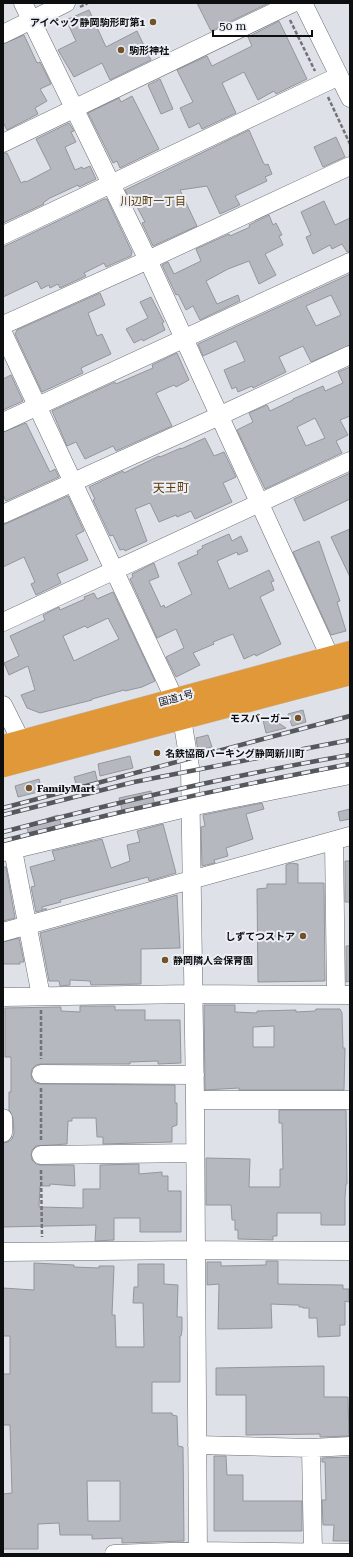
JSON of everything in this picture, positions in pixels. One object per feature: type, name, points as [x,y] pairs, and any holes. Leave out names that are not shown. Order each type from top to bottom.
[{"type":"highway","name":"国道1号","points":[[3,766],[17,749],[174,698],[340,654]]},
{"type":"highway","name":"国道1号","points":[[17,749],[182,719],[350,674]]},
{"type":"street","points":[[23,3],[148,260],[259,504],[340,654]]},
{"type":"street","points":[[3,34],[66,3]]},
{"type":"street","points":[[3,143],[293,3]]},
{"type":"street","points":[[303,3],[350,98]]},
{"type":"street","points":[[3,235],[339,76]]},
{"type":"street","points":[[3,325],[148,260],[350,166]]},
{"type":"street","points":[[3,422],[350,262]]},
{"type":"street","points":[[3,333],[174,698],[182,719],[190,767],[192,994],[195,1075],[197,1553]]},
{"type":"street","points":[[3,514],[74,483],[350,355]]},
{"type":"street","points":[[3,622],[350,461]]},
{"type":"street","points":[[3,705],[17,749]]},
{"type":"street","points":[[41,996],[28,925],[8,851],[190,806],[350,775]]},
{"type":"street","points":[[3,932],[342,839],[343,995],[192,994],[3,997]]},
{"type":"street","points":[[41,1074],[195,1075]]},
{"type":"street","points":[[195,1100],[350,1100]]},
{"type":"street","points":[[3,1118],[3,1133]]},
{"type":"street","points":[[41,1155],[195,1153]]},
{"type":"street","points":[[3,1252],[195,1250],[350,1251]]},
{"type":"street","points":[[197,1445],[311,1448],[350,1446]]},
{"type":"street","points":[[311,1448],[313,1553]]},
{"type":"street","points":[[114,1554],[346,1553]]},
{"type":"path","points":[[41,996],[42,1252]]},
{"type":"building","points":[[197,3],[269,3],[211,31]]},
{"type":"building","points":[[89,10],[106,47],[137,31],[151,60],[110,80],[102,63],[74,77],[58,50],[76,41],[66,20]]},
{"type":"building","points":[[279,21],[307,79],[276,94],[274,91],[258,100],[244,72],[222,83],[236,113],[202,129],[199,123],[189,128],[180,108],[193,102],[177,70],[207,56],[212,66],[252,46],[248,37]]},
{"type":"building","points":[[24,35],[37,63],[40,62],[51,84],[40,89],[47,101],[35,108],[38,114],[7,130],[3,122],[3,44]]},
{"type":"building","points":[[160,79],[173,109],[161,114],[148,85]]},
{"type":"building","points":[[132,96],[159,149],[120,168],[117,161],[113,163],[88,113],[119,98],[121,102]]},
{"type":"building","points":[[69,123],[74,131],[71,132],[76,142],[65,147],[75,170],[90,166],[96,179],[79,187],[78,185],[50,198],[43,203],[44,204],[3,223],[3,153],[7,153],[21,183],[26,182],[51,169],[36,139]]},
{"type":"building","points":[[249,130],[263,162],[265,165],[268,164],[272,174],[265,177],[267,181],[235,196],[240,205],[220,214],[207,186],[180,190],[197,226],[153,246],[142,223],[145,222],[134,201],[132,202],[125,190]]},
{"type":"building","points":[[336,137],[345,157],[323,167],[314,147]]},
{"type":"building","points":[[104,199],[107,199],[132,252],[131,256],[106,267],[104,263],[84,273],[86,276],[60,288],[58,284],[50,288],[49,285],[41,289],[37,281],[3,297],[3,247]]},
{"type":"building","points":[[324,201],[335,225],[350,218],[350,252],[347,252],[342,244],[332,249],[330,245],[313,254],[306,237],[311,235],[301,212]]},
{"type":"building","points":[[269,215],[273,225],[276,223],[282,235],[279,236],[283,245],[265,254],[276,275],[259,284],[249,261],[228,269],[206,281],[217,304],[238,295],[240,301],[200,320],[193,306],[186,310],[178,294],[176,295],[162,265],[168,262],[174,274],[201,261],[196,249],[229,234],[230,236],[250,227],[249,225]]},
{"type":"building","points":[[350,274],[350,345],[311,362],[303,346],[279,357],[286,372],[253,388],[252,386],[238,392],[236,387],[232,389],[224,370],[245,361],[236,341],[203,356],[198,344]],"holes":[[[331,295],[341,315],[316,326],[306,306]]]},
{"type":"building","points":[[100,293],[105,305],[88,313],[97,336],[102,334],[111,354],[81,368],[83,373],[42,392],[15,334],[17,330]]},
{"type":"building","points":[[151,297],[164,322],[162,323],[165,330],[143,341],[142,339],[134,343],[126,329],[148,318],[140,302]]},
{"type":"building","points":[[177,353],[189,380],[176,387],[174,385],[156,393],[172,426],[116,451],[113,446],[85,459],[76,442],[67,446],[52,411],[115,382],[116,384],[153,368],[152,365]]},
{"type":"building","points":[[350,367],[350,416],[340,420],[348,435],[336,441],[342,453],[265,489],[237,430],[253,422],[249,413],[267,405],[270,411],[323,386],[325,391],[343,383],[338,372]],"holes":[[[315,418],[325,438],[306,446],[297,427]]]},
{"type":"building","points":[[11,375],[23,401],[3,410],[3,379]]},
{"type":"building","points":[[26,423],[50,472],[55,469],[59,477],[6,501],[3,495],[3,432]]},
{"type":"building","points":[[205,438],[214,456],[224,452],[236,477],[223,483],[232,502],[195,519],[191,511],[159,522],[150,503],[135,509],[147,541],[125,551],[124,549],[120,550],[113,535],[110,536],[93,500],[95,499],[89,487],[123,471],[124,473],[159,456],[160,457],[181,449]]},
{"type":"building","points":[[350,473],[350,499],[304,521],[294,499]]},
{"type":"building","points":[[68,496],[84,531],[76,535],[88,560],[57,574],[61,583],[36,595],[31,584],[35,582],[24,557],[3,567],[3,525]]},
{"type":"building","points":[[350,529],[350,577],[331,537]]},
{"type":"building","points":[[229,534],[232,541],[241,536],[248,551],[238,555],[237,552],[217,561],[229,589],[269,570],[274,581],[271,582],[274,590],[260,597],[281,644],[256,656],[255,654],[244,659],[233,634],[213,642],[214,644],[193,653],[200,665],[176,677],[166,657],[184,648],[176,629],[157,638],[130,579],[133,577],[132,574],[154,563],[159,577],[149,581],[161,607],[164,605],[165,608],[192,594],[178,563],[198,554],[197,551],[203,548],[202,546]]},
{"type":"building","points":[[319,541],[340,601],[337,602],[346,631],[331,635],[293,552]]},
{"type":"building","points":[[113,592],[155,681],[142,687],[124,690],[40,713],[27,708],[21,695],[35,690],[28,666],[9,675],[4,663],[19,656],[10,636],[45,620],[43,615],[59,607],[60,610],[85,599],[84,597],[94,593],[97,599]],"holes":[[[108,618],[119,639],[74,661],[63,636],[85,626],[87,628]]]},
{"type":"building","points":[[303,710],[306,722],[292,726],[288,714]]},
{"type":"building","points":[[271,718],[286,728],[266,733],[263,720]]},
{"type":"building","points":[[208,735],[212,747],[198,750],[196,738]]},
{"type":"building","points":[[130,756],[133,768],[100,776],[98,764]]},
{"type":"building","points":[[95,771],[100,792],[80,797],[74,777]]},
{"type":"building","name":"FamilyMart","points":[[39,779],[42,791],[18,797],[15,786]]},
{"type":"building","points":[[151,791],[155,805],[132,810],[131,808],[122,810],[119,798]]},
{"type":"building","points":[[262,803],[264,809],[246,814],[253,839],[226,848],[228,856],[214,860],[215,863],[202,866],[201,827],[205,826],[203,815]]},
{"type":"building","points":[[350,809],[350,819],[340,821],[338,812]]},
{"type":"building","points":[[58,815],[62,827],[29,835],[26,825]]},
{"type":"building","points":[[163,824],[176,873],[149,881],[148,877],[60,900],[61,902],[42,907],[42,909],[47,909],[36,912],[31,887],[35,886],[30,867],[55,860],[52,851],[102,839],[111,868],[130,861],[127,845],[140,842],[137,831]]},
{"type":"building","points":[[345,861],[350,861],[350,902],[345,902]]},
{"type":"building","points":[[290,863],[298,864],[298,883],[324,883],[325,981],[258,982],[257,889],[267,888],[267,884],[286,884],[286,865]]},
{"type":"building","points":[[3,867],[6,867],[15,918],[3,921]]},
{"type":"building","points":[[177,895],[180,948],[141,949],[141,984],[91,985],[90,981],[70,980],[70,985],[60,986],[59,981],[49,981],[40,933]]},
{"type":"building","points":[[19,938],[24,962],[20,962],[20,964],[3,964],[3,942]]},
{"type":"building","points":[[346,946],[350,946],[350,981],[346,982]]},
{"type":"building","points":[[204,1005],[235,1005],[235,1012],[257,1013],[257,1011],[296,1010],[296,1012],[315,1011],[316,1009],[340,1009],[342,1013],[343,1048],[345,1048],[344,1090],[239,1090],[239,1088],[205,1090]],"holes":[[[274,1026],[274,1047],[253,1047],[253,1027]]]},
{"type":"building","points":[[80,1006],[115,1006],[115,1010],[145,1010],[145,1020],[180,1020],[181,1063],[158,1064],[158,1061],[130,1062],[130,1064],[41,1064],[36,1065],[32,1069],[32,1080],[41,1084],[175,1085],[177,1125],[172,1127],[172,1142],[103,1144],[103,1137],[97,1137],[96,1118],[72,1118],[72,1121],[68,1121],[67,1144],[36,1146],[32,1150],[31,1156],[32,1160],[36,1164],[74,1165],[75,1186],[50,1184],[50,1186],[40,1186],[39,1207],[83,1208],[83,1189],[100,1189],[100,1165],[139,1164],[139,1174],[162,1172],[162,1176],[168,1176],[168,1191],[181,1191],[181,1232],[140,1232],[140,1218],[114,1218],[114,1240],[95,1241],[96,1225],[3,1227],[3,1143],[12,1139],[14,1133],[13,1118],[9,1110],[9,1092],[11,1092],[11,1057],[5,1057],[5,1008],[61,1007],[61,1011],[80,1012]]},
{"type":"building","points":[[279,1110],[346,1110],[347,1184],[345,1197],[345,1225],[321,1225],[321,1213],[277,1213],[277,1236],[273,1236],[273,1240],[238,1239],[238,1230],[235,1230],[235,1220],[232,1220],[231,1205],[206,1205],[206,1158],[250,1159],[249,1187],[280,1187],[280,1169],[283,1169],[282,1123],[279,1123]]},
{"type":"building","points":[[266,1261],[278,1261],[278,1284],[343,1285],[343,1289],[349,1289],[349,1302],[345,1301],[345,1325],[340,1325],[340,1336],[318,1337],[317,1318],[309,1318],[309,1308],[299,1307],[299,1305],[271,1304],[272,1328],[218,1329],[219,1284],[207,1285],[207,1262],[221,1262],[221,1266],[266,1265]]},
{"type":"building","points":[[34,1263],[99,1268],[99,1266],[114,1266],[112,1315],[115,1315],[116,1347],[144,1347],[143,1303],[133,1303],[134,1287],[138,1287],[138,1264],[164,1264],[164,1284],[178,1285],[177,1317],[182,1317],[182,1330],[180,1336],[180,1382],[152,1382],[152,1413],[172,1413],[172,1415],[177,1416],[178,1446],[183,1447],[184,1541],[122,1543],[122,1538],[92,1539],[92,1535],[60,1535],[59,1523],[38,1524],[38,1549],[3,1549],[3,1494],[12,1493],[10,1425],[3,1425],[3,1374],[10,1374],[10,1336],[3,1336],[3,1288],[34,1290]],"holes":[[[87,1481],[120,1481],[120,1521],[88,1521]]]},
{"type":"building","points":[[324,1366],[324,1397],[348,1397],[349,1436],[320,1437],[320,1434],[246,1435],[246,1395],[216,1395],[216,1368]]},
{"type":"building","points":[[214,1456],[226,1456],[227,1475],[243,1475],[243,1501],[302,1501],[302,1531],[214,1531]]},
{"type":"building","points":[[350,1457],[350,1541],[333,1541],[334,1525],[323,1525],[322,1500],[326,1500],[325,1462],[322,1462],[322,1458]]},
{"type":"railway","points":[[3,808],[350,716]]},
{"type":"railway","points":[[3,815],[134,782],[350,740]]},
{"type":"railway","points":[[3,832],[176,790],[263,771],[350,755]]},
{"type":"railway","points":[[3,841],[89,819],[263,781],[350,764]]},
{"type":"place","name":"アイペック静岡駒形町第1","points":[[153,22]]},
{"type":"place","name":"駒形神社","points":[[121,50]]},
{"type":"place","name":"モスバーガー","points":[[298,718]]},
{"type":"place","name":"名鉄協商パーキング静岡新川町","points":[[157,753]]},
{"type":"place","name":"FamilyMart","points":[[29,788]]},
{"type":"place","name":"しずてつストア","points":[[303,936]]},
{"type":"place","name":"静岡隣人会保育園","points":[[165,960]]},
{"type":"district","name":"川辺町一丁目","points":[[153,201]]},
{"type":"district","name":"天王町","points":[[171,488]]}]
